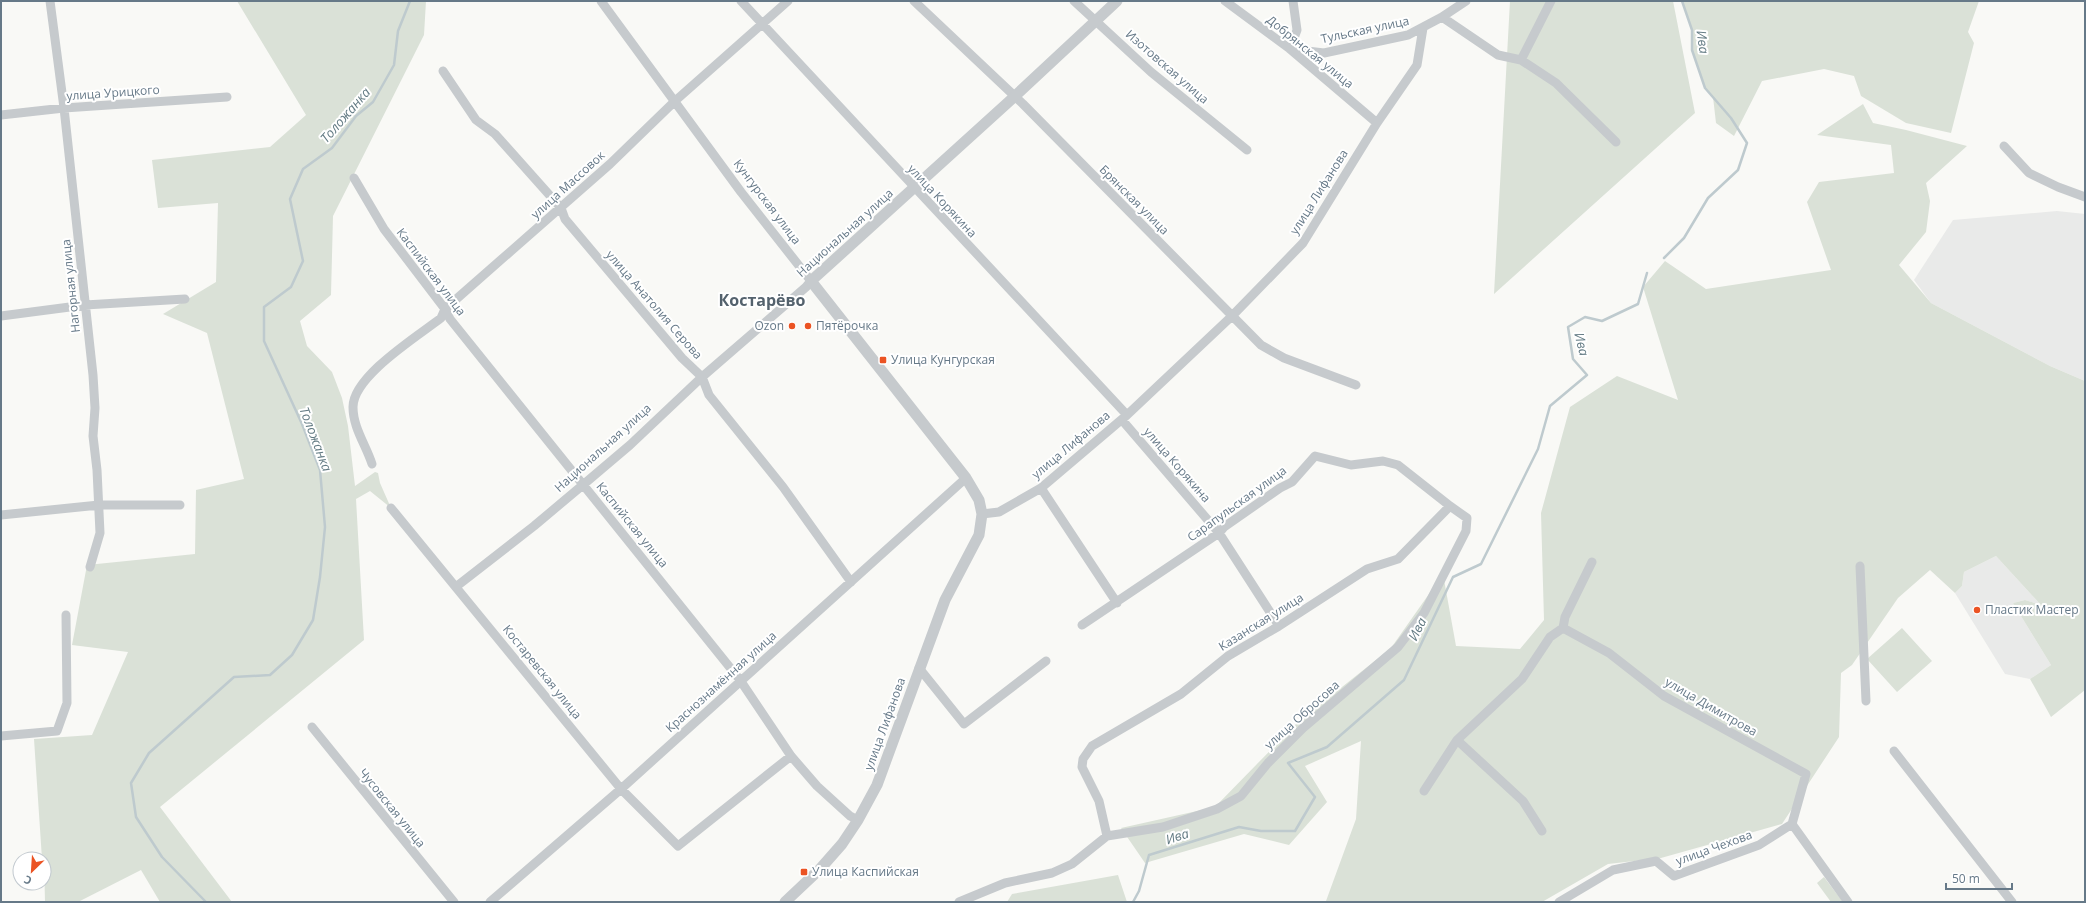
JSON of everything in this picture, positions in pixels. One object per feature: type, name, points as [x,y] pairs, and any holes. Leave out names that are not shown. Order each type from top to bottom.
[{"type":"street","name":"Нагорная улица","points":[[50,1],[64,108],[93,375],[95,408],[93,436],[97,470],[100,533],[90,567]]},
{"type":"street","name":"Кунгурская улица","points":[[601,1],[741,192],[966,478],[979,500],[982,514]]},
{"type":"street","name":"улица Корякина","points":[[741,1],[1124,418],[1220,533],[1279,626]]},
{"type":"street","name":"улица Массовок","points":[[372,464],[356,428],[353,406],[362,383],[376,368],[441,318],[445,309],[610,164],[675,101],[788,1]]},
{"type":"street","name":"Брянская улица","points":[[914,1],[1014,98],[1261,346],[1284,358],[1356,385]]},
{"type":"street","name":"Изотовская улица","points":[[1074,1],[1151,72],[1247,150]]},
{"type":"street","name":"Национальная улица","points":[[457,586],[534,526],[630,445],[702,376],[806,287],[1014,98],[1117,1]]},
{"type":"street","name":"Добрянская улица","points":[[1225,1],[1290,49],[1377,123]]},
{"type":"street","points":[[1290,49],[1296,30],[1293,1]]},
{"type":"street","name":"Тульская улица","points":[[1290,49],[1324,53],[1408,35],[1442,17],[1454,4],[1466,1]]},
{"type":"street","points":[[1521,60],[1551,1]]},
{"type":"street","points":[[1442,17],[1498,55],[1521,60],[1556,83],[1616,142]]},
{"type":"street","name":"улица Лифанова","points":[[786,902],[820,869],[842,844],[858,820],[877,784],[945,600],[979,535],[982,514],[999,512],[1041,488],[1124,418],[1232,316],[1303,243],[1377,123],[1417,65],[1423,28]]},
{"type":"street","name":"улица Анатолия Серова","points":[[443,71],[476,120],[495,134],[561,208],[565,219],[575,231],[682,358],[702,376],[709,395],[783,487],[851,582]]},
{"type":"street","name":"улица Урицкого","points":[[1,115],[64,108],[227,97]]},
{"type":"street","points":[[2004,146],[2029,173],[2058,187],[2085,197]]},
{"type":"street","name":"Каспийская улица","points":[[354,178],[384,229],[445,309],[450,319],[740,680],[791,756],[817,786],[850,816],[858,820]]},
{"type":"street","points":[[1,316],[85,305],[185,299]]},
{"type":"street","name":"Сарапульская улица","points":[[1082,625],[1220,533],[1230,522],[1280,488],[1292,482],[1315,456],[1351,465],[1383,461],[1398,465],[1450,506]]},
{"type":"street","name":"Краснознамённая улица","points":[[490,902],[620,788],[966,478]]},
{"type":"street","points":[[1041,488],[1117,603]]},
{"type":"street","points":[[1,515],[99,505],[180,505]]},
{"type":"street","name":"Казанская улица","points":[[1108,836],[1099,801],[1082,767],[1083,759],[1092,746],[1181,694],[1228,656],[1279,626],[1367,569],[1398,559],[1450,506]]},
{"type":"street","name":"улица Обросова","points":[[959,902],[1005,883],[1052,874],[1072,864],[1108,836],[1164,827],[1217,810],[1241,796],[1268,763],[1303,728],[1398,647],[1424,613],[1466,531],[1467,518],[1450,506]]},
{"type":"street","name":"Костаревская улица","points":[[391,508],[457,586],[620,788],[678,846],[791,756]]},
{"type":"street","points":[[1424,791],[1457,740],[1522,679],[1550,637],[1563,628],[1565,618],[1592,562]]},
{"type":"street","points":[[1860,566],[1866,701]]},
{"type":"street","points":[[1,736],[57,731],[67,703],[66,615]]},
{"type":"street","name":"улица Димитрова","points":[[1563,628],[1609,653],[1664,696],[1806,774],[1792,824]]},
{"type":"street","points":[[919,668],[964,724],[1046,661]]},
{"type":"street","name":"Чусовская улица","points":[[312,728],[454,902]]},
{"type":"street","points":[[1457,740],[1523,801],[1542,831]]},
{"type":"street","points":[[1894,751],[2012,902]]},
{"type":"street","points":[[1792,824],[1848,902]]},
{"type":"street","name":"улица Чехова","points":[[1559,902],[1613,870],[1656,861],[1674,876],[1759,845],[1792,824]]},
{"type":"shaded area","points":[[237,1],[426,1],[424,35],[333,216],[331,295],[300,321],[307,346],[332,372],[342,398],[348,426],[355,486],[375,472],[378,473],[380,483],[391,508],[370,491],[356,499],[364,640],[160,807],[232,902],[160,902],[141,870],[78,902],[45,902],[45,891],[52,891],[52,851],[41,851],[34,739],[92,735],[128,652],[72,645],[87,565],[195,554],[196,490],[244,479],[207,333],[163,314],[216,282],[218,203],[158,208],[152,160],[270,147],[306,115]]},
{"type":"shaded area","points":[[1510,1],[1673,1],[1695,113],[1494,294]]},
{"type":"shaded area","points":[[1979,1],[1968,32],[1974,43],[1951,133],[1906,123],[1861,96],[1854,76],[1824,69],[1762,81],[1734,136],[1716,123],[1713,97],[1705,88],[1692,50],[1692,30],[1682,2]]},
{"type":"shaded area","points":[[1863,104],[1873,123],[1967,146],[1926,183],[1930,201],[1926,232],[1899,265],[1931,303],[2050,366],[2085,381],[2085,690],[2051,717],[2030,679],[2051,665],[2013,603],[2025,600],[2041,605],[1996,556],[1964,572],[1962,586],[1955,593],[1930,570],[1898,598],[1852,665],[1841,673],[1839,737],[1782,824],[1661,858],[1608,864],[1542,902],[1320,902],[1326,901],[1356,819],[1361,741],[1305,766],[1327,802],[1289,845],[1244,834],[1145,863],[1121,828],[1215,807],[1298,722],[1391,648],[1443,574],[1456,646],[1520,649],[1544,620],[1541,513],[1570,407],[1617,376],[1678,400],[1643,287],[1665,261],[1706,289],[1831,270],[1807,202],[1819,182],[1894,173],[1891,145],[1817,135]]},
{"type":"shaded area","points":[[2057,211],[2085,214],[2085,381],[2050,366],[1931,303],[1914,280],[1953,220]]},
{"type":"shaded area","points":[[1996,556],[2041,605],[2025,600],[2013,603],[2051,665],[2030,679],[2005,674],[1955,593],[1962,586],[1964,572]]},
{"type":"shaded area","points":[[1902,628],[1932,661],[1897,692],[1867,659]]},
{"type":"shaded area","points":[[1118,875],[1127,902],[1007,902],[1012,894]]},
{"type":"shaded area","points":[[1824,877],[1843,902],[1831,902],[1817,883]]},
{"type":"waterway","name":"Толожанка","points":[[206,902],[162,857],[136,817],[131,783],[149,753],[234,677],[270,675],[292,655],[313,620],[320,577],[325,527],[320,470],[302,424],[264,341],[264,307],[291,287],[303,261],[290,199],[303,169],[332,148],[356,116],[373,102],[394,65],[398,31],[410,1]]},
{"type":"waterway","name":"Ива","points":[[1664,258],[1684,238],[1708,198],[1738,170],[1747,143],[1731,118],[1705,88],[1692,50],[1692,30],[1682,1]]},
{"type":"waterway","name":"Ива","points":[[1133,902],[1139,891],[1149,855],[1239,827],[1261,831],[1295,831],[1315,797],[1288,763],[1327,747],[1404,680],[1453,577],[1481,564],[1538,449],[1550,406],[1587,375],[1573,359],[1568,327],[1585,317],[1602,321],[1638,304],[1647,273]]},
{"type":"place","name":"Ozon","points":[[792,326]]},
{"type":"place","name":"Пятёрочка","points":[[808,326]]},
{"type":"place","name":"Улица Кунгурская","points":[[883,360]]},
{"type":"place","name":"Пластик Мастер","points":[[1977,610]]},
{"type":"place","name":"Улица Каспийская","points":[[804,872]]},
{"type":"district","name":"Костарёво","points":[[762,300]]}]
